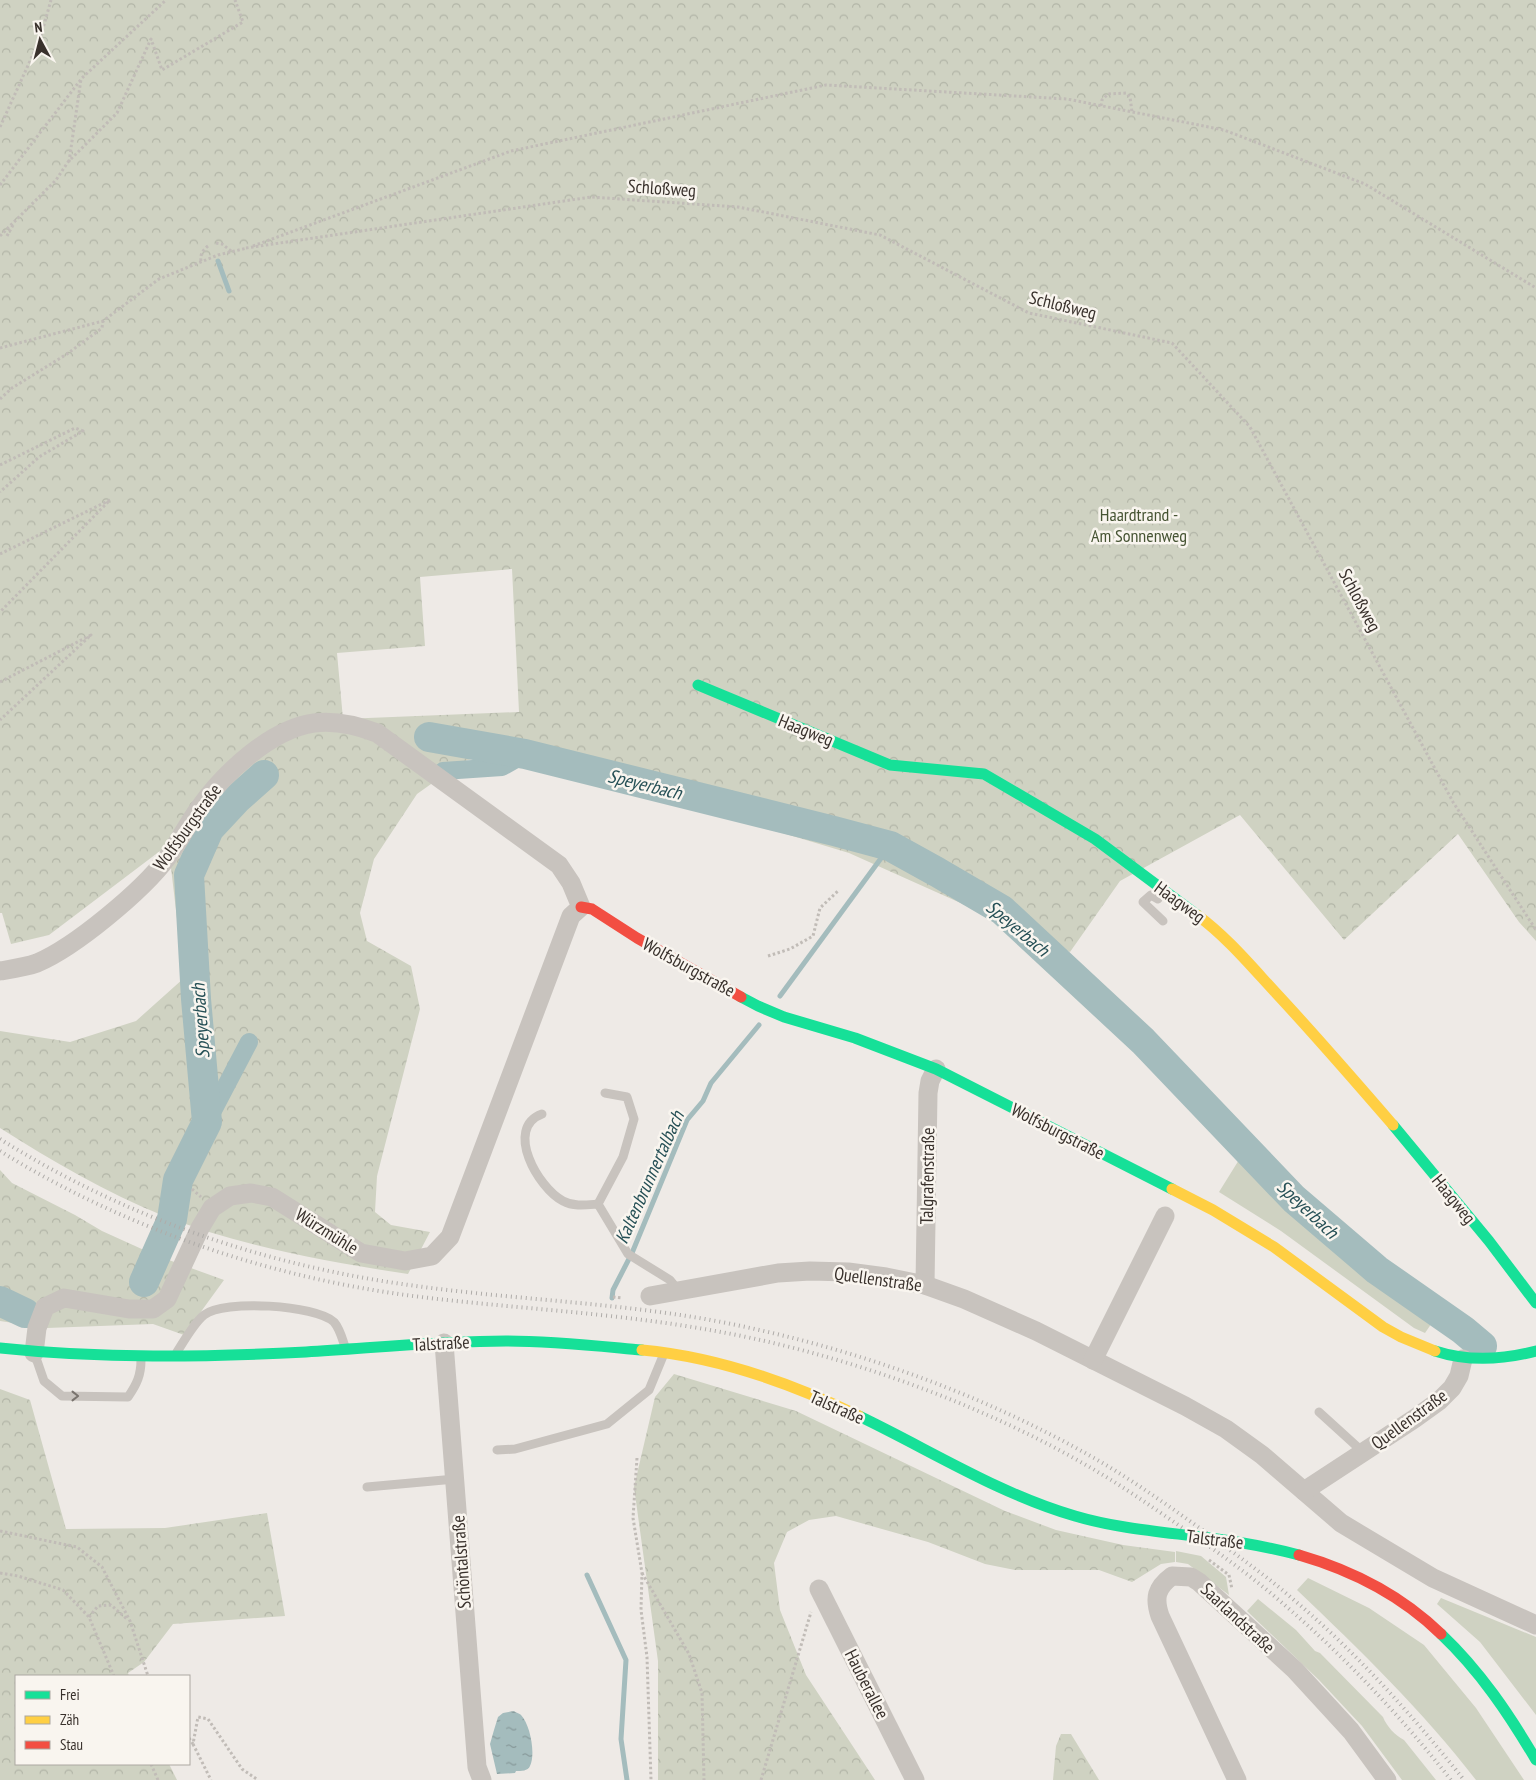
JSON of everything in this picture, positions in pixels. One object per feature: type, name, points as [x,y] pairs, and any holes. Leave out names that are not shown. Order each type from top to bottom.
[{"type":"street","name":"Haagweg","points":[[698,685],[890,765],[984,774],[1096,839],[1202,918],[1234,947],[1315,1035],[1407,1142],[1476,1225],[1536,1303]]},
{"type":"street","name":"Wolfsburgstraße","points":[[0,971],[36,963],[54,954],[94,927],[150,877],[167,858],[200,806],[224,778],[271,740],[312,723],[346,723],[377,733],[559,865],[574,887],[581,907],[592,909],[637,938],[767,1010],[865,1042],[936,1069],[1242,1226],[1308,1271],[1382,1327],[1409,1342],[1463,1359]]},
{"type":"street","name":"Würzmühle","points":[[34,1353],[37,1328],[45,1307],[64,1298],[137,1309],[153,1309],[167,1299],[200,1228],[212,1208],[230,1196],[251,1193],[272,1197],[361,1253],[405,1262],[432,1256],[450,1237],[571,916],[581,907]]},
{"type":"street","name":"Talgrafenstraße","points":[[925,1285],[928,1093],[930,1081],[936,1069]]},
{"type":"street","points":[[1093,1360],[1165,1216]]},
{"type":"street","name":"Quellenstraße","points":[[650,1296],[778,1273],[810,1271],[858,1273],[925,1285],[1000,1314],[1185,1406],[1226,1429],[1262,1455],[1341,1523],[1424,1573],[1536,1625]]},
{"type":"street","name":"Talstraße","points":[[4,1349],[34,1353],[173,1358],[444,1343],[534,1341],[573,1343],[664,1353],[756,1374],[839,1406],[999,1486],[1056,1510],[1109,1525],[1253,1544],[1291,1552],[1331,1566],[1391,1596],[1414,1610],[1433,1626],[1468,1661],[1489,1686],[1536,1760]]},
{"type":"street","name":"Schöntalstraße","points":[[444,1343],[477,1767],[482,1780]]},
{"type":"street","points":[[1463,1359],[1505,1358],[1536,1351]]},
{"type":"street","name":"Quellenstraße","points":[[1304,1491],[1414,1420],[1439,1401],[1452,1388],[1459,1376],[1463,1359]]},
{"type":"street","name":"Saarlandstraße","points":[[1237,1780],[1160,1616],[1156,1603],[1160,1588],[1172,1576],[1191,1576],[1199,1582],[1295,1670],[1351,1731],[1387,1780]]},
{"type":"street","name":"Hauberallee","points":[[823,1597],[915,1780]]},
{"type":"lane","points":[[1162,921],[1143,902],[1151,894],[1164,904]]},
{"type":"lane","points":[[1184,918],[1202,918]]},
{"type":"lane","points":[[598,1204],[623,1157],[634,1119],[626,1097],[605,1094]]},
{"type":"lane","points":[[542,1114],[533,1117],[527,1124],[525,1143],[528,1157],[537,1175],[552,1194],[565,1202],[581,1206],[598,1204]]},
{"type":"lane","points":[[598,1204],[628,1254],[670,1280],[678,1290]]},
{"type":"lane","points":[[173,1358],[186,1336],[204,1315],[225,1306],[242,1305],[305,1310],[317,1313],[334,1323],[340,1332],[345,1349]]},
{"type":"lane","points":[[34,1353],[44,1381],[62,1396],[128,1396],[136,1386],[140,1376],[142,1358]]},
{"type":"lane","points":[[497,1450],[515,1449],[607,1424],[649,1390],[664,1353]]},
{"type":"lane","points":[[1319,1412],[1363,1452]]},
{"type":"lane","points":[[367,1487],[455,1480]]},
{"type":"path","points":[[0,128],[40,39],[51,0]]},
{"type":"path","points":[[0,185],[82,78],[166,0]]},
{"type":"path","points":[[0,236],[56,180],[68,162],[117,113],[151,39],[162,70],[242,22],[235,0]]},
{"type":"path","points":[[68,162],[82,78]]},
{"type":"path","points":[[0,348],[103,321],[159,279],[201,261],[246,248],[511,151],[826,85],[1067,99],[1224,130],[1365,184],[1536,288]]},
{"type":"path","points":[[1101,106],[1102,100],[1108,94],[1126,93],[1130,96],[1132,112]]},
{"type":"path","name":"Schloßweg","points":[[246,248],[591,197],[738,207],[880,236],[1029,314],[1172,343],[1250,427],[1453,802],[1536,930]]},
{"type":"path","points":[[7,236],[15,220]]},
{"type":"path","points":[[216,243],[222,244],[231,251]]},
{"type":"path","points":[[201,261],[204,249],[208,246]]},
{"type":"path","points":[[0,399],[12,388],[74,349],[102,328],[103,321]]},
{"type":"path","points":[[0,465],[75,428],[83,431],[39,457],[0,492]]},
{"type":"path","points":[[0,554],[110,500],[0,612]]},
{"type":"path","points":[[0,682],[91,636],[0,720]]},
{"type":"path","points":[[768,956],[790,949],[813,936],[820,908],[840,890]]},
{"type":"path","points":[[613,1297],[622,1298]]},
{"type":"path","points":[[637,1458],[633,1518],[642,1573],[641,1610],[647,1657],[651,1780]]},
{"type":"path","points":[[0,1531],[77,1547],[102,1567],[130,1621],[148,1675]]},
{"type":"path","points":[[1212,1562],[1229,1575],[1232,1592]]},
{"type":"path","points":[[0,1573],[18,1576],[63,1590],[89,1617],[114,1675]]},
{"type":"path","points":[[642,1573],[689,1654],[702,1693],[704,1780]]},
{"type":"path","points":[[761,1780],[811,1611],[823,1597]]},
{"type":"path","points":[[89,1617],[98,1606],[110,1605],[130,1621]]},
{"type":"path","points":[[193,1744],[198,1717],[208,1719],[242,1769],[258,1780]]},
{"type":"path","points":[[190,1740],[211,1780]]},
{"type":"path","points":[[152,1765],[158,1780]]},
{"type":"green space","name":"Haardtrand - Am Sonnenweg","points":[[0,0],[1536,0],[1536,941],[1519,922],[1458,834],[1344,940],[1240,815],[1120,881],[1070,952],[849,853],[505,749],[462,762],[417,794],[374,859],[360,913],[367,941],[411,966],[420,1009],[377,1176],[375,1212],[391,1225],[430,1232],[408,1274],[284,1252],[193,1227],[143,1207],[101,1187],[0,1128],[0,1031],[70,1042],[136,1021],[184,978],[169,851],[160,851],[49,935],[11,944],[2,913],[0,913]],"holes":[[[512,569],[519,712],[343,719],[337,653],[425,646],[420,577]]]},
{"type":"green space","points":[[1242,1155],[1308,1219],[1373,1276],[1436,1317],[1425,1333],[1414,1328],[1281,1231],[1219,1192]]},
{"type":"green space","points":[[0,1170],[12,1183],[102,1231],[155,1255],[224,1280],[184,1335],[153,1324],[47,1328],[0,1321]]},
{"type":"green space","points":[[674,1374],[796,1411],[1005,1511],[1056,1530],[1123,1545],[1175,1552],[1175,1562],[1161,1564],[1132,1582],[1099,1570],[1015,1570],[985,1564],[928,1542],[836,1516],[809,1520],[787,1532],[774,1563],[780,1610],[806,1675],[875,1780],[658,1780],[658,1661],[634,1487],[655,1397]]},
{"type":"green space","points":[[0,1389],[30,1400],[66,1529],[165,1528],[267,1513],[285,1616],[173,1624],[144,1662],[128,1673],[129,1675],[15,1675],[15,1765],[170,1765],[177,1780],[0,1780]]},
{"type":"green space","points":[[1176,1551],[1201,1556],[1226,1577],[1229,1595],[1188,1564],[1176,1562]]},
{"type":"green space","points":[[1308,1578],[1369,1608],[1424,1645],[1476,1708],[1524,1780],[1476,1780],[1413,1705],[1297,1590]]},
{"type":"green space","points":[[1441,1598],[1536,1637],[1536,1715],[1480,1642],[1437,1604]]},
{"type":"green space","points":[[1258,1599],[1296,1630],[1383,1717],[1394,1733],[1404,1740],[1436,1780],[1402,1780],[1362,1726],[1319,1680],[1247,1611]]},
{"type":"green space","points":[[1061,1734],[1071,1734],[1099,1780],[1053,1780],[1056,1746]]},
{"type":"water","points":[[514,1711],[521,1715],[527,1725],[532,1747],[532,1761],[526,1770],[497,1774],[490,1744],[498,1717],[503,1713]]},
{"type":"waterway","points":[[218,261],[229,291]]},
{"type":"waterway","name":"Speyerbach","points":[[429,737],[525,754],[834,831],[890,846],[937,872],[1002,910],[1143,1041],[1294,1199],[1377,1270],[1463,1330],[1482,1346]]},
{"type":"waterway","points":[[443,771],[502,767],[525,754]]},
{"type":"waterway","name":"Speyerbach","points":[[144,1282],[172,1219],[178,1180],[207,1122],[196,999],[189,875],[209,829],[237,799],[264,775]]},
{"type":"waterway","name":"Kaltenbrunnertalbach","points":[[780,996],[890,846]]},
{"type":"waterway","name":"Kaltenbrunnertalbach","points":[[612,1298],[613,1290],[632,1253],[687,1120],[703,1101],[711,1083],[759,1025]]},
{"type":"waterway","points":[[207,1122],[249,1042]]},
{"type":"waterway","name":"Speyerbach","points":[[0,1301],[25,1313]]},
{"type":"waterway","name":"Kaltenbrunnertalbach","points":[[587,1575],[626,1660],[621,1739],[627,1780]]},
{"type":"railway","points":[[0,1139],[47,1167],[96,1192],[197,1234],[249,1251],[301,1265],[409,1285],[631,1308],[757,1329],[861,1357],[912,1374],[1011,1415],[1059,1439],[1134,1483],[1215,1539],[1285,1592],[1340,1641],[1384,1686],[1464,1780]]},
{"type":"railway","points":[[0,1151],[47,1179],[147,1226],[251,1262],[305,1276],[413,1296],[627,1318],[698,1328],[750,1338],[855,1365],[907,1383],[1009,1425],[1103,1475],[1186,1530],[1246,1573],[1310,1628],[1353,1669],[1394,1712],[1451,1780]]},
{"type":"traffic: fast","points":[[698,685],[890,765],[984,774],[1095,839],[1197,915]]},
{"type":"traffic: fast","points":[[741,997],[784,1017],[855,1038],[936,1069],[1172,1189]]},
{"type":"traffic: fast","points":[[1393,1125],[1489,1241],[1536,1303]]},
{"type":"traffic: fast","points":[[0,1348],[76,1354],[191,1356],[306,1352],[431,1343],[523,1341],[642,1350]]},
{"type":"traffic: fast","points":[[1435,1351],[1448,1355],[1473,1358],[1498,1358],[1536,1351]]},
{"type":"traffic: fast","points":[[859,1416],[992,1484],[1047,1507],[1075,1516],[1125,1527],[1232,1541],[1299,1555]]},
{"type":"traffic: fast","points":[[1441,1634],[1481,1678],[1536,1760]]},
{"type":"traffic: slow","points":[[1197,915],[1229,942],[1248,962],[1393,1125]]},
{"type":"traffic: slow","points":[[1172,1189],[1213,1210],[1274,1247],[1383,1327],[1401,1337],[1435,1351]]},
{"type":"traffic: slow","points":[[642,1350],[670,1353],[754,1373],[807,1393],[859,1416]]},
{"type":"traffic: jam","points":[[581,907],[592,909],[637,938],[741,997]]},
{"type":"traffic: jam","points":[[1299,1555],[1338,1568],[1393,1596],[1426,1620],[1441,1634]]}]
